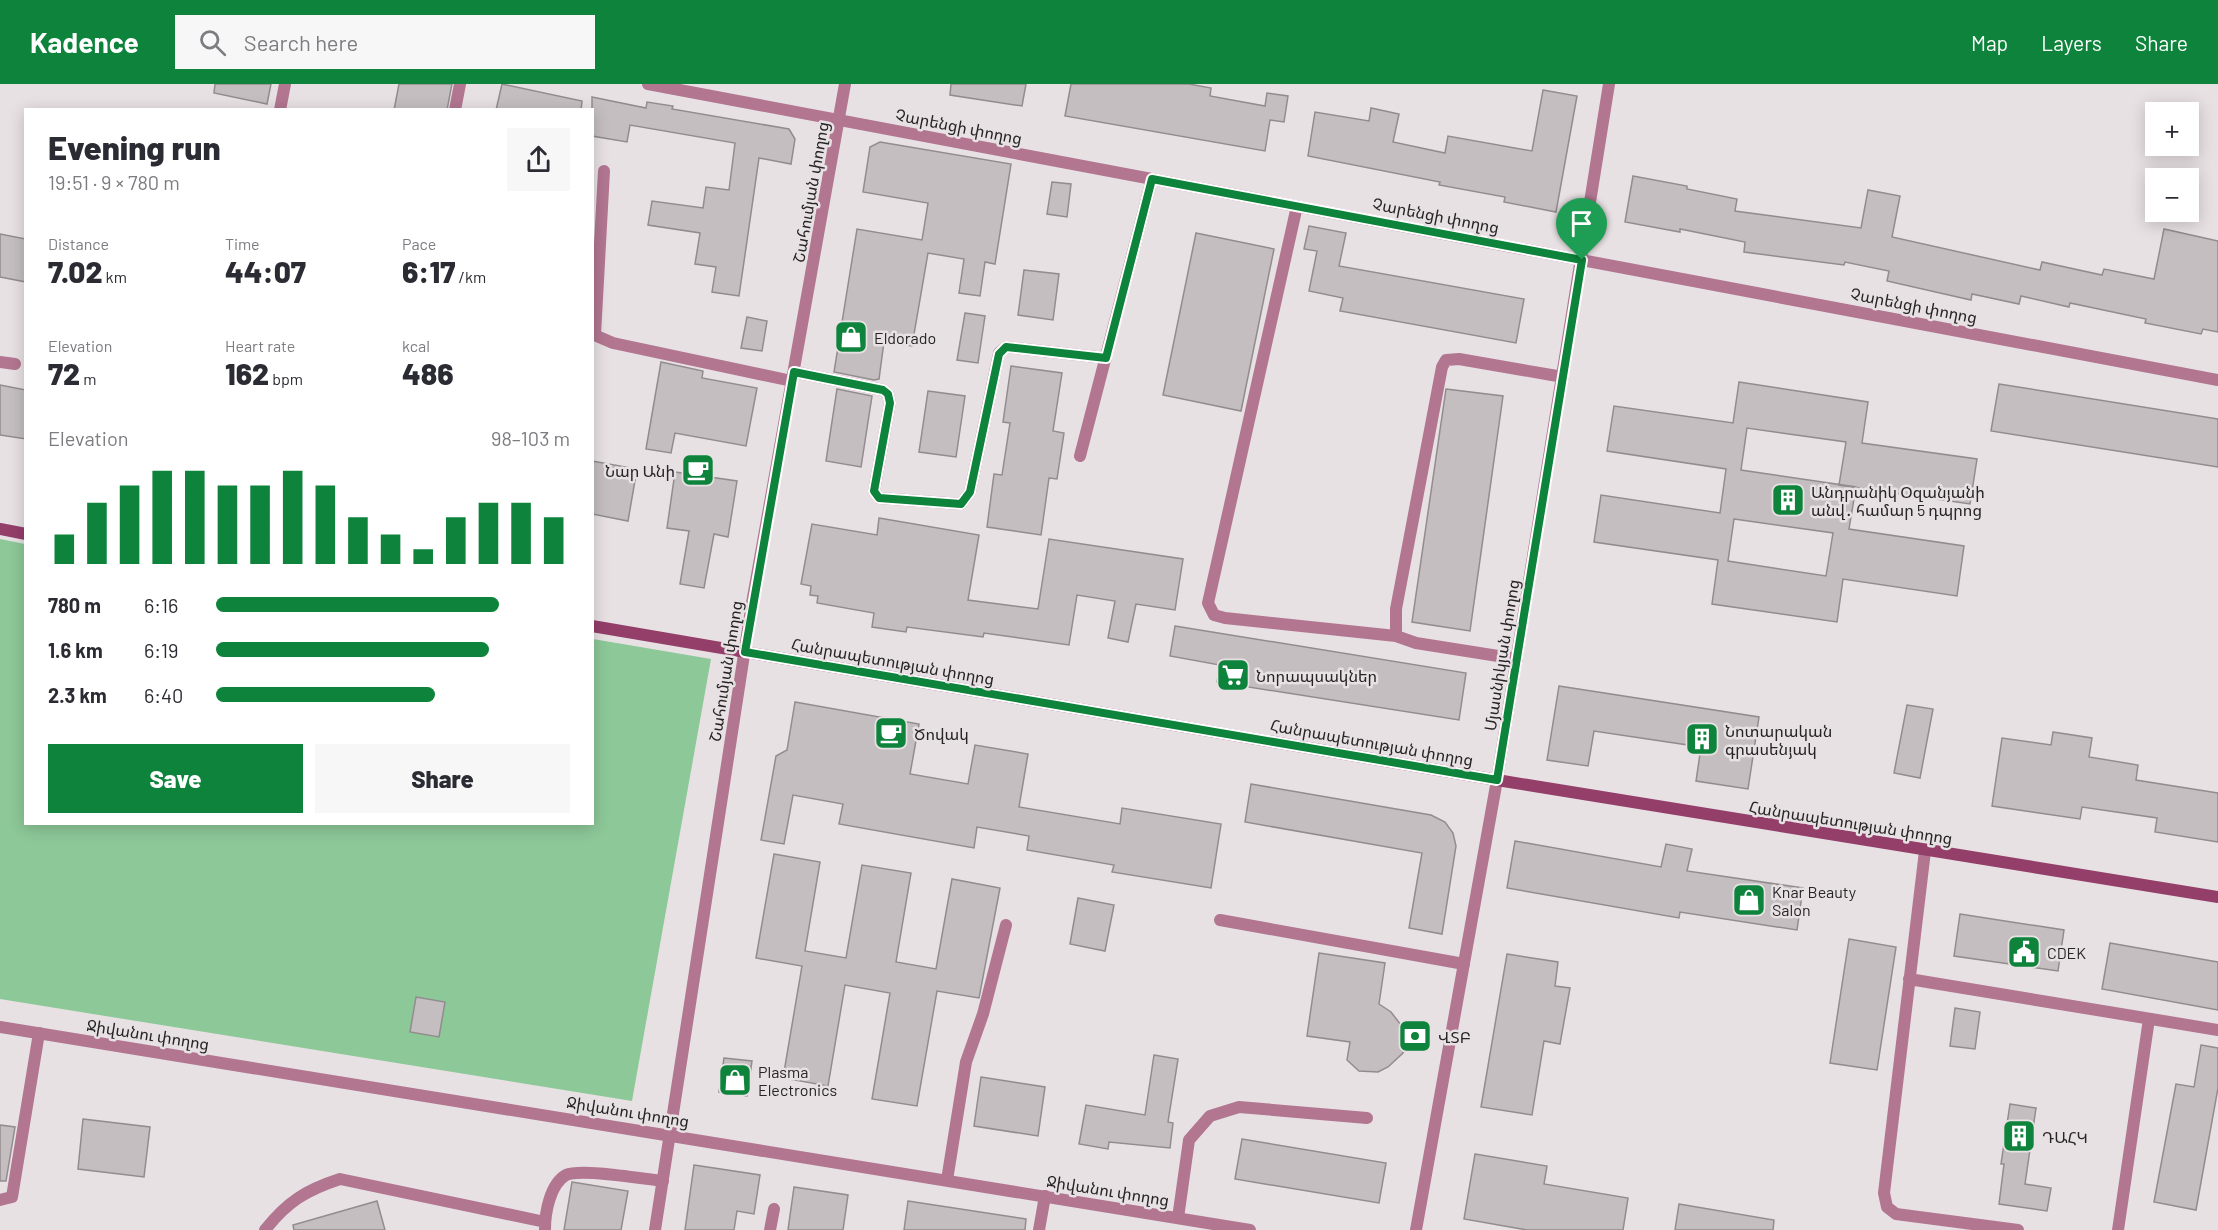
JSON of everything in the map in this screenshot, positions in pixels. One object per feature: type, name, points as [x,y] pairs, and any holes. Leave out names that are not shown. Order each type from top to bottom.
[{"type":"main road","points":[[0,530],[24,534]]},
{"type":"main road","name":"Հանրապետության փողոց","points":[[594,626],[1497,780],[2218,897]]},
{"type":"street","points":[[280,108],[285,84]]},
{"type":"street","points":[[455,108],[460,84]]},
{"type":"street","name":"Չարենցի փողոց","points":[[648,84],[2218,380]]},
{"type":"street","name":"Շահումյան փողոց","points":[[655,1230],[745,652],[845,84]]},
{"type":"street","name":"Մյասնիկյան փողոց","points":[[1416,1230],[1497,780],[1609,84]]},
{"type":"street","points":[[604,171],[594,335],[613,343],[883,390],[888,394],[890,403],[874,491],[879,498],[961,504],[970,492],[999,354],[1006,347],[1106,358]]},
{"type":"street","points":[[1080,456],[1152,179]]},
{"type":"street","points":[[1297,206],[1208,603],[1214,615],[1225,618],[1396,636],[1416,643],[1517,658]]},
{"type":"street","points":[[1396,636],[1396,609],[1442,368],[1446,360],[1459,359],[1563,377]]},
{"type":"street","points":[[0,362],[15,364]]},
{"type":"street","points":[[1925,851],[1884,1193],[1887,1207],[1896,1214],[2018,1230]]},
{"type":"street","points":[[1220,920],[1464,964]]},
{"type":"street","points":[[947,1180],[966,1062],[983,1014],[1006,926]]},
{"type":"street","points":[[1909,979],[2218,1030]]},
{"type":"street","points":[[2118,1230],[2149,1019]]},
{"type":"street","name":"Ջիվանու փողոց","points":[[0,1028],[1250,1230]]},
{"type":"street","points":[[0,1200],[12,1197],[39,1033]]},
{"type":"street","points":[[1178,1218],[1189,1140],[1210,1116],[1239,1107],[1367,1118]]},
{"type":"street","points":[[265,1230],[290,1202],[315,1187],[340,1179],[545,1226],[553,1189],[564,1176],[581,1173],[663,1181]]},
{"type":"street","points":[[1039,1230],[1045,1196]]},
{"type":"street","points":[[770,1230],[774,1209]]},
{"type":"green space","points":[[0,539],[24,544],[24,825],[594,825],[594,639],[711,659],[632,1101],[0,999]]},
{"type":"building","points":[[215,84],[271,84],[267,104],[214,93]]},
{"type":"building","points":[[399,84],[452,84],[447,108],[394,108]]},
{"type":"building","points":[[502,84],[582,101],[581,108],[496,108]]},
{"type":"building","points":[[951,84],[1026,84],[1022,106],[950,95]]},
{"type":"building","points":[[1071,84],[1189,84],[1211,88],[1210,96],[1265,106],[1267,93],[1288,96],[1284,122],[1270,120],[1265,151],[1065,116]]},
{"type":"building","points":[[1543,90],[1577,96],[1556,212],[1504,202],[1505,197],[1439,185],[1440,182],[1308,156],[1315,112],[1369,121],[1371,108],[1399,114],[1393,142],[1445,153],[1448,136],[1532,151]]},
{"type":"building","points":[[592,97],[646,108],[647,102],[673,106],[672,109],[789,129],[795,139],[791,164],[759,158],[739,296],[712,292],[716,267],[695,264],[700,233],[648,225],[652,201],[703,208],[706,187],[729,190],[735,143],[630,125],[627,142],[594,136],[594,108],[592,108]]},
{"type":"building","points":[[880,142],[1011,164],[995,264],[985,262],[980,296],[959,293],[964,259],[928,253],[912,346],[884,342],[879,379],[874,380],[834,372],[857,229],[922,240],[928,203],[863,192],[870,147]]},
{"type":"building","points":[[1633,176],[1687,186],[1687,189],[1737,199],[1735,211],[1861,228],[1868,190],[1900,196],[1892,237],[2040,270],[2042,262],[2102,275],[2104,269],[2154,279],[2164,229],[2218,241],[2218,332],[2203,329],[2201,334],[2145,323],[2146,319],[2070,303],[2069,307],[2021,296],[2019,304],[1972,294],[1971,300],[1887,281],[1889,271],[1845,262],[1844,265],[1744,252],[1745,242],[1680,229],[1680,232],[1625,222]]},
{"type":"building","points":[[1052,182],[1071,184],[1067,217],[1047,214]]},
{"type":"building","points":[[1309,226],[1346,233],[1339,266],[1524,299],[1516,343],[1340,311],[1343,298],[1309,291],[1317,251],[1304,249]]},
{"type":"building","points":[[1196,233],[1274,249],[1241,411],[1163,395]]},
{"type":"building","points":[[0,234],[24,239],[24,282],[0,277]]},
{"type":"building","points":[[1024,270],[1059,274],[1053,320],[1018,315]]},
{"type":"building","points":[[965,313],[985,316],[978,363],[957,360]]},
{"type":"building","points":[[747,317],[767,321],[762,351],[741,348]]},
{"type":"building","points":[[661,362],[703,371],[702,378],[757,388],[746,446],[675,433],[671,453],[646,449]]},
{"type":"building","points":[[1011,366],[1062,373],[1053,431],[1064,433],[1057,479],[1049,478],[1041,535],[987,527],[994,474],[1002,475],[1010,423],[1003,422]]},
{"type":"building","name":"Անդրանիկ Օզանյանի անվ․ համար 5 դպրոց","points":[[1739,382],[1868,402],[1862,443],[1977,459],[1970,504],[1856,487],[1849,529],[1964,546],[1957,596],[1843,579],[1837,622],[1712,604],[1718,560],[1594,542],[1601,495],[1720,513],[1726,469],[1607,451],[1614,406],[1733,423]],"holes":[[[1747,428],[1846,442],[1839,484],[1741,470]],[[1734,519],[1833,533],[1826,576],[1728,561]]]},
{"type":"building","points":[[1999,384],[2218,419],[2218,467],[1991,431]]},
{"type":"building","points":[[0,385],[24,390],[24,439],[0,435]]},
{"type":"building","points":[[837,389],[872,396],[861,467],[826,461]]},
{"type":"building","points":[[1446,389],[1503,396],[1470,631],[1412,622]]},
{"type":"building","points":[[928,391],[965,396],[956,457],[919,452]]},
{"type":"building","points":[[594,461],[637,469],[628,521],[594,514]]},
{"type":"building","points":[[675,472],[737,481],[728,537],[714,534],[704,588],[680,584],[689,531],[667,528]]},
{"type":"building","points":[[879,518],[979,535],[968,600],[1038,609],[1049,539],[1183,559],[1175,610],[1136,604],[1128,642],[1108,638],[1115,601],[1077,595],[1069,645],[984,633],[983,637],[907,627],[906,632],[872,627],[874,613],[817,603],[818,596],[810,595],[811,586],[801,584],[812,524],[877,535]]},
{"type":"building","points":[[1175,626],[1466,673],[1459,720],[1217,682],[1220,665],[1170,656]]},
{"type":"building","name":"Նոտարական գրասենյակ","points":[[1559,686],[1759,717],[1748,789],[1696,781],[1701,747],[1594,731],[1588,766],[1547,760]]},
{"type":"building","points":[[795,702],[919,724],[910,774],[968,784],[975,745],[1028,754],[1019,807],[1120,824],[1122,808],[1221,824],[1211,888],[1112,872],[1114,865],[1027,850],[1029,836],[977,827],[974,848],[839,824],[843,804],[793,795],[784,844],[761,840],[776,756],[787,750]]},
{"type":"building","points":[[1907,705],[1933,709],[1920,778],[1894,773]]},
{"type":"building","points":[[2053,732],[2092,738],[2089,757],[2138,765],[2136,780],[2218,793],[2218,842],[2155,832],[2157,818],[2082,807],[2080,819],[1992,806],[2002,738],[2051,745]]},
{"type":"building","points":[[1251,784],[1431,815],[1445,822],[1453,833],[1456,846],[1442,934],[1409,928],[1422,853],[1245,822]]},
{"type":"building","points":[[1515,841],[1661,867],[1666,844],[1692,849],[1687,871],[1803,888],[1797,930],[1680,912],[1679,918],[1507,888]]},
{"type":"building","points":[[774,854],[820,862],[805,951],[846,958],[862,865],[911,873],[896,962],[936,969],[952,879],[1000,888],[979,998],[937,991],[917,1106],[872,1099],[890,993],[845,985],[828,1086],[783,1078],[802,966],[756,958]]},
{"type":"building","points":[[1078,898],[1114,905],[1105,951],[1070,944]]},
{"type":"building","points":[[1960,914],[2064,930],[2058,971],[1954,956]]},
{"type":"building","points":[[1849,939],[1896,947],[1877,1070],[1830,1063]]},
{"type":"building","points":[[2110,943],[2218,962],[2218,1010],[2102,989]]},
{"type":"building","points":[[1319,953],[1385,963],[1379,1004],[1391,1012],[1404,1029],[1406,1042],[1403,1053],[1388,1067],[1378,1072],[1359,1071],[1347,1060],[1350,1042],[1307,1036]]},
{"type":"building","points":[[1507,954],[1558,962],[1555,986],[1570,988],[1560,1044],[1544,1041],[1532,1115],[1481,1107]]},
{"type":"building","points":[[416,997],[445,1002],[439,1037],[410,1032]]},
{"type":"building","points":[[1955,1008],[1980,1012],[1975,1049],[1950,1046]]},
{"type":"building","points":[[2201,1045],[2218,1048],[2218,1088],[2196,1210],[2154,1202],[2176,1084],[2194,1087]]},
{"type":"building","points":[[1154,1055],[1178,1059],[1168,1122],[1173,1123],[1170,1148],[1109,1142],[1108,1149],[1079,1144],[1086,1105],[1145,1115]]},
{"type":"building","points":[[724,1058],[752,1061],[747,1096],[719,1092]]},
{"type":"building","points":[[981,1077],[1045,1087],[1038,1136],[974,1126]]},
{"type":"building","points":[[2010,1104],[2036,1108],[2025,1184],[2051,1188],[2047,1211],[1999,1204],[2004,1164],[2001,1164]]},
{"type":"building","points":[[83,1119],[150,1127],[144,1177],[78,1169]]},
{"type":"building","points":[[0,1125],[15,1127],[6,1181],[0,1181]]},
{"type":"building","points":[[1242,1139],[1386,1163],[1379,1203],[1235,1179]]},
{"type":"building","points":[[1475,1154],[1547,1166],[1544,1184],[1628,1198],[1623,1230],[1527,1230],[1464,1219]]},
{"type":"building","points":[[694,1165],[760,1175],[754,1214],[737,1211],[734,1230],[685,1230]]},
{"type":"building","points":[[572,1182],[628,1191],[621,1230],[564,1230]]},
{"type":"building","points":[[794,1187],[848,1195],[843,1230],[788,1230]]},
{"type":"building","points":[[377,1201],[385,1230],[294,1230],[293,1225]]},
{"type":"building","points":[[908,1201],[1026,1219],[1025,1230],[904,1230]]},
{"type":"building","points":[[1679,1204],[1774,1220],[1773,1230],[1675,1230]]},
{"type":"place","name":"Eldorado","points":[[851,337]]},
{"type":"place","name":"Նար Անի","points":[[698,470]]},
{"type":"place","name":"Անդրանիկ Օզանյանի անվ․ համար 5 դպրոց","points":[[1788,500]]},
{"type":"place","name":"Նորապսակներ","points":[[1233,675]]},
{"type":"place","name":"Ծովակ","points":[[891,733]]},
{"type":"place","name":"Նոտարական գրասենյակ","points":[[1702,739]]},
{"type":"place","name":"Knar Beauty Salon","points":[[1749,900]]},
{"type":"place","name":"CDEK","points":[[2024,952]]},
{"type":"place","name":"ՎՏԲ","points":[[1415,1036]]},
{"type":"place","name":"Plasma Electronics","points":[[735,1080]]},
{"type":"place","name":"ԴԱՀԿ","points":[[2019,1136]]},
{"type":"route","points":[[1152,179],[1582,260],[1497,780],[745,652],[794,372],[883,390],[888,394],[890,403],[874,491],[879,498],[961,504],[970,492],[999,354],[1006,347],[1106,358],[1152,179]]}]
